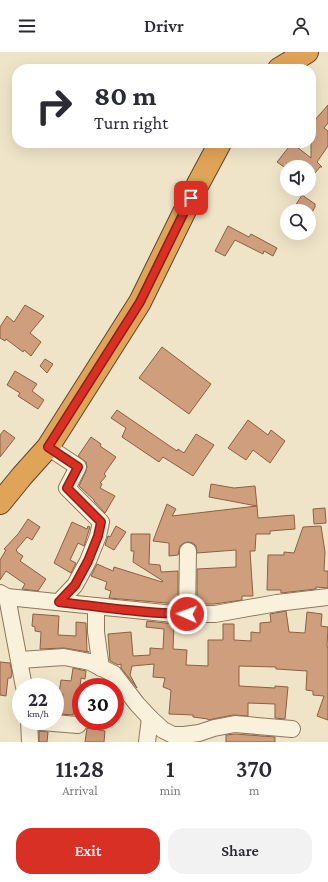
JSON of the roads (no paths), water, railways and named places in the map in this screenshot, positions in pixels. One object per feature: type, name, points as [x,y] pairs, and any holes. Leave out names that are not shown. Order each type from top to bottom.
[{"type":"highway","points":[[0,503],[48,447],[140,302],[217,148]]},
{"type":"street","points":[[48,447],[78,467],[67,488],[101,522],[98,536],[88,561],[75,585],[59,602]]},
{"type":"street","points":[[187,614],[188,551]]},
{"type":"street","points":[[23,678],[20,660],[4,595],[174,614],[215,614],[328,597]]},
{"type":"street","points":[[96,606],[96,632],[101,668]]},
{"type":"street","points":[[20,660],[64,657],[90,662],[114,674],[150,718],[163,730],[173,735],[184,736],[199,734],[214,728],[235,724],[292,729]]},
{"type":"street","points":[[147,742],[150,718]]},
{"type":"street","points":[[29,730],[30,742]]}]
